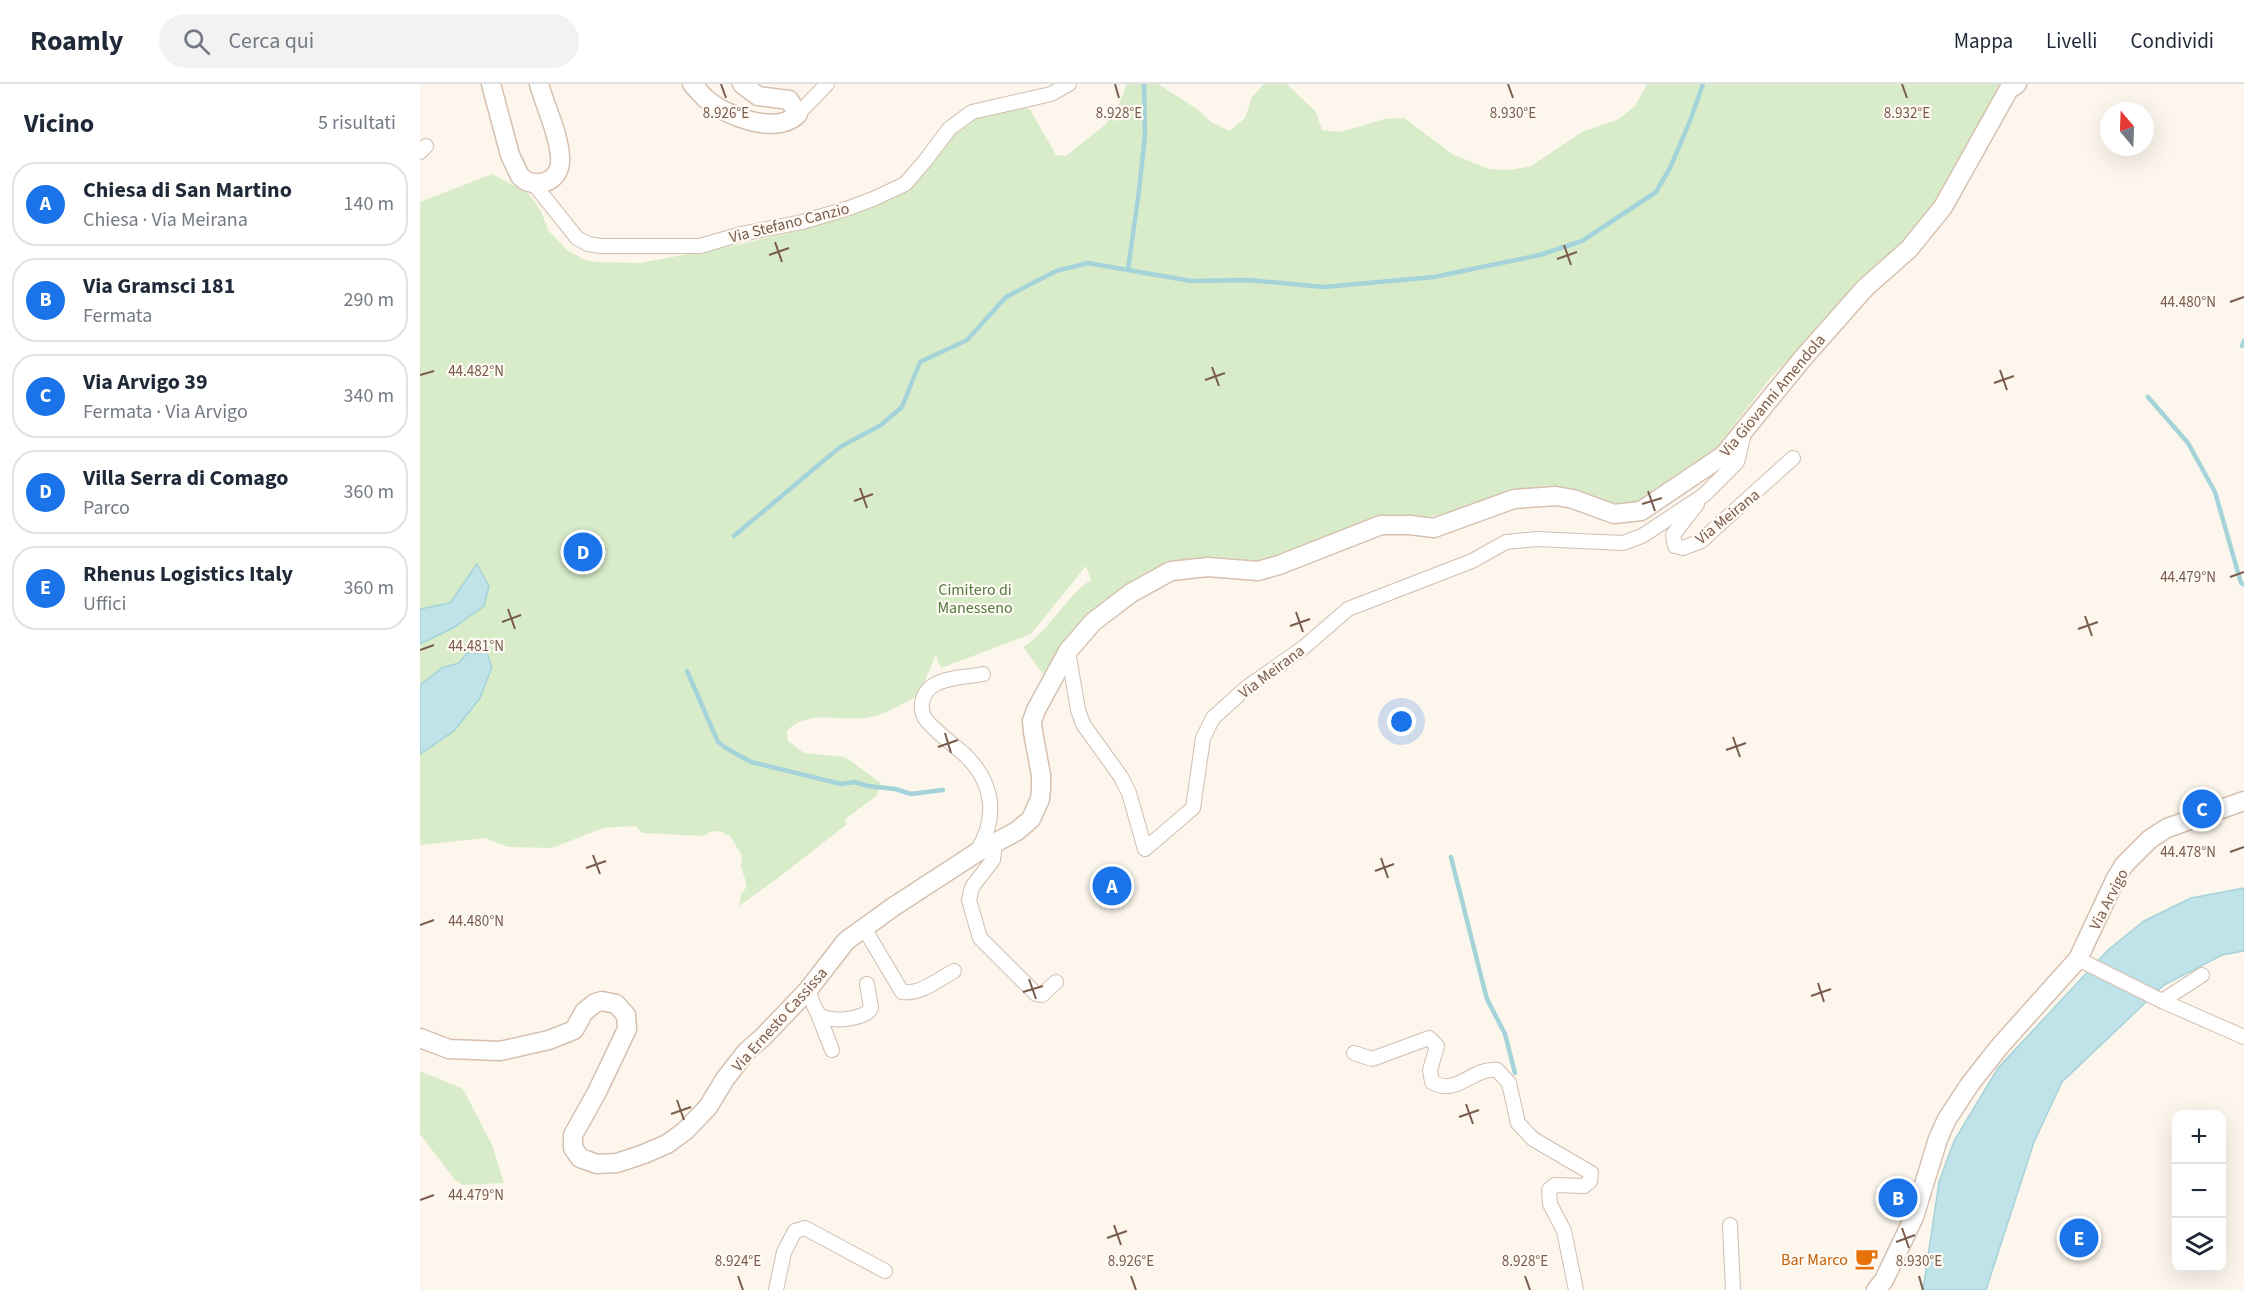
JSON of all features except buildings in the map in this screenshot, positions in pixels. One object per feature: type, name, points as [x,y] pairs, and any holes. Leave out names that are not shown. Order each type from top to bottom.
[{"type":"street","points":[[491,84],[514,165],[520,176],[533,183],[543,184],[551,180],[560,164],[560,156],[539,84]]},
{"type":"street","points":[[692,84],[706,99],[734,116],[764,124],[792,120],[827,84]]},
{"type":"street","points":[[742,84],[758,96],[789,100],[798,114]]},
{"type":"street","name":"Via Stefano Canzio","points":[[533,183],[577,238],[588,244],[700,246],[741,234],[802,222],[873,199],[904,184],[949,129],[972,112],[1051,93],[1069,84]]},
{"type":"street","name":"Via Giovanni Amendola","points":[[1068,651],[1093,622],[1131,593],[1171,571],[1208,567],[1257,571],[1279,566],[1381,525],[1434,528],[1514,500],[1556,496],[1573,499],[1614,514],[1641,511],[1724,455],[1810,349],[1864,288],[1909,249],[1943,207],[2009,89],[2017,84]]},
{"type":"street","name":"Via Meirana","points":[[1744,431],[1737,462],[1704,495],[1673,535],[1675,546],[1683,548],[1701,541],[1794,458]]},
{"type":"street","name":"Via Meirana","points":[[1068,651],[1078,710],[1083,724],[1129,793],[1145,849],[1193,808],[1203,738],[1213,718],[1246,688],[1303,648],[1348,609],[1472,561],[1506,542],[1537,539],[1623,543],[1642,536],[1704,495]]},
{"type":"street","name":"Via Ernesto Cassissa","points":[[420,1038],[449,1049],[500,1051],[549,1040],[574,1030],[584,1012],[595,1003],[609,1001],[616,1004],[626,1015],[627,1029],[597,1092],[573,1135],[573,1148],[580,1158],[597,1164],[617,1163],[660,1148],[685,1131],[708,1107],[725,1079],[746,1053],[808,990],[846,941],[976,853],[1017,831],[1031,819],[1037,807],[1041,789],[1041,775],[1032,721],[1068,651]]},
{"type":"street","points":[[976,853],[990,827],[989,795],[983,778],[968,757],[926,720],[922,705],[924,697],[934,685],[983,674]]},
{"type":"street","name":"Via Arvigo","points":[[1876,1290],[1884,1280],[1914,1217],[1938,1139],[1947,1119],[1970,1084],[2000,1046],[2081,962],[2115,880],[2134,853],[2167,828],[2244,801]]},
{"type":"street","points":[[995,843],[993,860],[972,887],[969,900],[980,938],[1036,994],[1042,995],[1056,982]]},
{"type":"street","points":[[864,928],[902,992],[909,993],[919,990],[954,971]]},
{"type":"street","points":[[2081,962],[2244,1037]]},
{"type":"street","points":[[2162,1001],[2202,975]]},
{"type":"street","points":[[818,1014],[828,1020],[866,1015],[871,1008],[867,984]]},
{"type":"street","points":[[808,990],[832,1050]]},
{"type":"street","points":[[1354,1053],[1372,1059],[1429,1038],[1437,1046],[1430,1070],[1432,1082],[1440,1087],[1450,1087],[1488,1069],[1497,1070],[1509,1083],[1518,1123],[1533,1139],[1591,1173],[1590,1180],[1584,1186],[1555,1185],[1549,1190],[1550,1204],[1564,1231],[1576,1290]]},
{"type":"street","points":[[1730,1225],[1733,1290]]},
{"type":"street","points":[[776,1290],[784,1252],[795,1231],[805,1228],[885,1271]]},
{"type":"green space","name":"Cimitero di Manesseno","points":[[1127,84],[1158,84],[1197,109],[1211,122],[1230,131],[1245,118],[1252,97],[1264,84],[1287,84],[1316,112],[1322,130],[1341,132],[1384,119],[1404,118],[1452,154],[1489,169],[1511,170],[1531,166],[1582,132],[1619,119],[1635,106],[1647,84],[2009,84],[1917,231],[1858,280],[1815,333],[1771,377],[1708,459],[1643,502],[1622,508],[1595,499],[1397,520],[1276,567],[1185,562],[1067,639],[1043,674],[1023,647],[1033,640],[1073,595],[1091,580],[1086,566],[1031,634],[941,668],[936,655],[918,696],[883,713],[860,718],[805,720],[787,731],[788,741],[804,753],[845,757],[881,783],[876,796],[844,820],[847,824],[739,906],[741,895],[747,886],[741,866],[742,856],[731,837],[722,832],[712,831],[703,836],[643,833],[635,826],[603,828],[552,848],[508,847],[485,838],[420,845],[420,202],[492,174],[528,193],[541,211],[548,230],[567,250],[585,260],[595,262],[640,263],[800,230],[842,218],[892,198],[910,189],[965,122],[1004,106],[1023,105],[1031,111],[1056,155],[1066,156],[1105,125],[1119,104]]},
{"type":"green space","points":[[420,1071],[463,1089],[492,1145],[504,1183],[463,1185],[455,1180],[420,1134]]},
{"type":"water","points":[[477,564],[489,586],[484,606],[453,628],[420,644],[420,609],[450,603]]},
{"type":"water","points":[[467,653],[487,653],[492,667],[480,698],[454,731],[420,754],[420,685],[442,668],[459,663]]},
{"type":"water","points":[[2244,888],[2244,951],[2222,955],[2164,985],[2062,1082],[2034,1142],[1986,1290],[1923,1290],[1939,1182],[1954,1141],[1998,1068],[2108,950],[2144,921],[2191,898]]},
{"type":"waterway","points":[[1128,269],[1145,135],[1144,84]]},
{"type":"waterway","points":[[734,536],[840,447],[881,425],[902,407],[920,362],[967,340],[1006,297],[1056,271],[1088,263],[1191,281],[1248,280],[1324,287],[1434,277],[1540,255],[1582,241],[1656,192],[1670,168],[1703,84]]},
{"type":"waterway","points":[[2242,346],[2244,341]]},
{"type":"waterway","points":[[2148,397],[2188,443],[2215,492],[2241,583],[2244,585]]},
{"type":"waterway","points":[[687,671],[718,742],[751,762],[841,784],[855,782],[911,794],[943,790]]},
{"type":"waterway","points":[[1451,857],[1487,999],[1505,1034],[1515,1073]]},
{"type":"place","name":"Villa Serra di Comago","points":[[583,552]]},
{"type":"place","name":"Via Arvigo 39","points":[[2202,809]]},
{"type":"place","name":"Chiesa di San Martino","points":[[1112,886]]},
{"type":"place","name":"Via Gramsci 181","points":[[1898,1198]]},
{"type":"place","name":"Rhenus Logistics Italy","points":[[2079,1238]]},
{"type":"place","name":"Bar Marco","points":[[1866,1259]]}]
